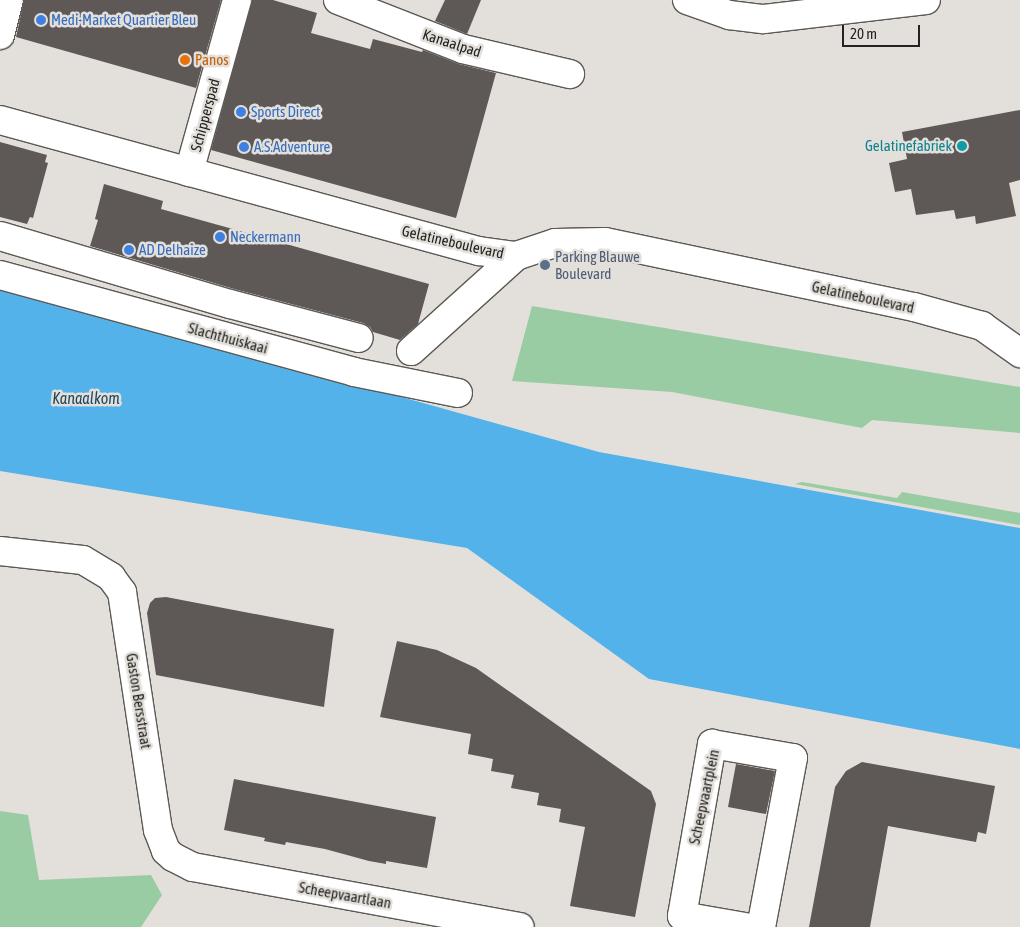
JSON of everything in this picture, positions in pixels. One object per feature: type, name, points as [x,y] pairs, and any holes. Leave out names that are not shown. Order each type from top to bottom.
[{"type":"street","points":[[0,35],[9,0]]},
{"type":"street","name":"Schipperspad","points":[[190,172],[237,0]]},
{"type":"street","name":"Kanaalpad","points":[[338,0],[463,49],[570,74]]},
{"type":"street","points":[[687,0],[729,15],[764,19],[926,0]]},
{"type":"street","name":"Gelatineboulevard","points":[[0,120],[451,244],[516,256],[555,243],[605,242],[918,308],[982,326],[1020,353]]},
{"type":"street","points":[[0,236],[230,304],[359,338]]},
{"type":"street","points":[[412,351],[516,256]]},
{"type":"street","name":"Slachthuiskaai","points":[[0,275],[354,372],[458,393]]},
{"type":"street","name":"Gaston Bersstraat","points":[[0,551],[83,560],[111,577],[122,592],[158,830],[166,851],[173,858]]},
{"type":"street","name":"Scheepvaartplein","points":[[745,927],[682,916],[712,744],[793,758],[761,927]]},
{"type":"street","name":"Scheepvaartlaan","points":[[173,858],[193,866],[520,927]]},
{"type":"green space","points":[[532,306],[1020,387],[1020,433],[872,420],[862,428],[672,392],[512,381]]},
{"type":"green space","points":[[802,482],[897,498],[902,492],[1020,513],[1020,525],[795,484]]},
{"type":"green space","points":[[0,811],[28,815],[39,880],[151,875],[162,895],[141,927],[0,927]]},
{"type":"water","name":"Kanaalkom","points":[[0,285],[599,452],[1020,528],[1020,749],[649,679],[467,548],[0,471]]},
{"type":"building","points":[[24,0],[221,0],[196,88],[16,37]]},
{"type":"building","points":[[252,0],[273,0],[317,13],[311,33],[370,49],[373,39],[422,52],[423,50],[459,64],[496,73],[456,218],[211,150]]},
{"type":"building","points":[[445,0],[481,0],[467,34],[435,21]]},
{"type":"building","name":"Gelatinefabriek","points":[[1020,110],[1020,180],[1009,183],[1016,216],[976,224],[975,216],[956,219],[954,210],[916,215],[911,189],[895,192],[889,163],[907,159],[902,132]]},
{"type":"building","points":[[0,142],[47,155],[45,162],[48,163],[33,218],[30,217],[27,224],[0,217]]},
{"type":"building","points":[[104,184],[163,201],[161,209],[429,284],[418,324],[400,340],[373,332],[370,327],[363,323],[234,289],[90,246],[98,220],[95,219]]},
{"type":"building","points":[[166,597],[334,629],[324,707],[156,675],[147,613],[150,603],[155,598]]},
{"type":"building","points":[[397,641],[437,650],[476,668],[651,791],[656,804],[635,917],[570,906],[585,827],[559,822],[561,809],[537,805],[539,793],[511,788],[514,775],[491,771],[493,759],[468,754],[471,734],[380,717]]},
{"type":"building","points":[[862,762],[995,786],[986,834],[978,832],[976,842],[888,826],[870,927],[809,927],[835,787],[846,771]]},
{"type":"building","points":[[736,764],[775,771],[766,814],[728,807]]},
{"type":"building","points":[[234,779],[436,817],[427,868],[386,861],[386,864],[369,861],[325,849],[286,842],[285,845],[264,841],[265,838],[224,830]]},
{"type":"place","name":"Medi-Market Quartier Bleu","points":[[41,20]]},
{"type":"place","name":"Panos","points":[[185,60]]},
{"type":"place","name":"Sports Direct","points":[[241,112]]},
{"type":"place","name":"Gelatinefabriek","points":[[962,146]]},
{"type":"place","name":"A.S.Adventure","points":[[244,147]]},
{"type":"place","name":"Neckermann","points":[[220,237]]},
{"type":"place","name":"AD Delhaize","points":[[129,250]]},
{"type":"place","name":"Parking Blauwe Boulevard","points":[[545,265]]}]
